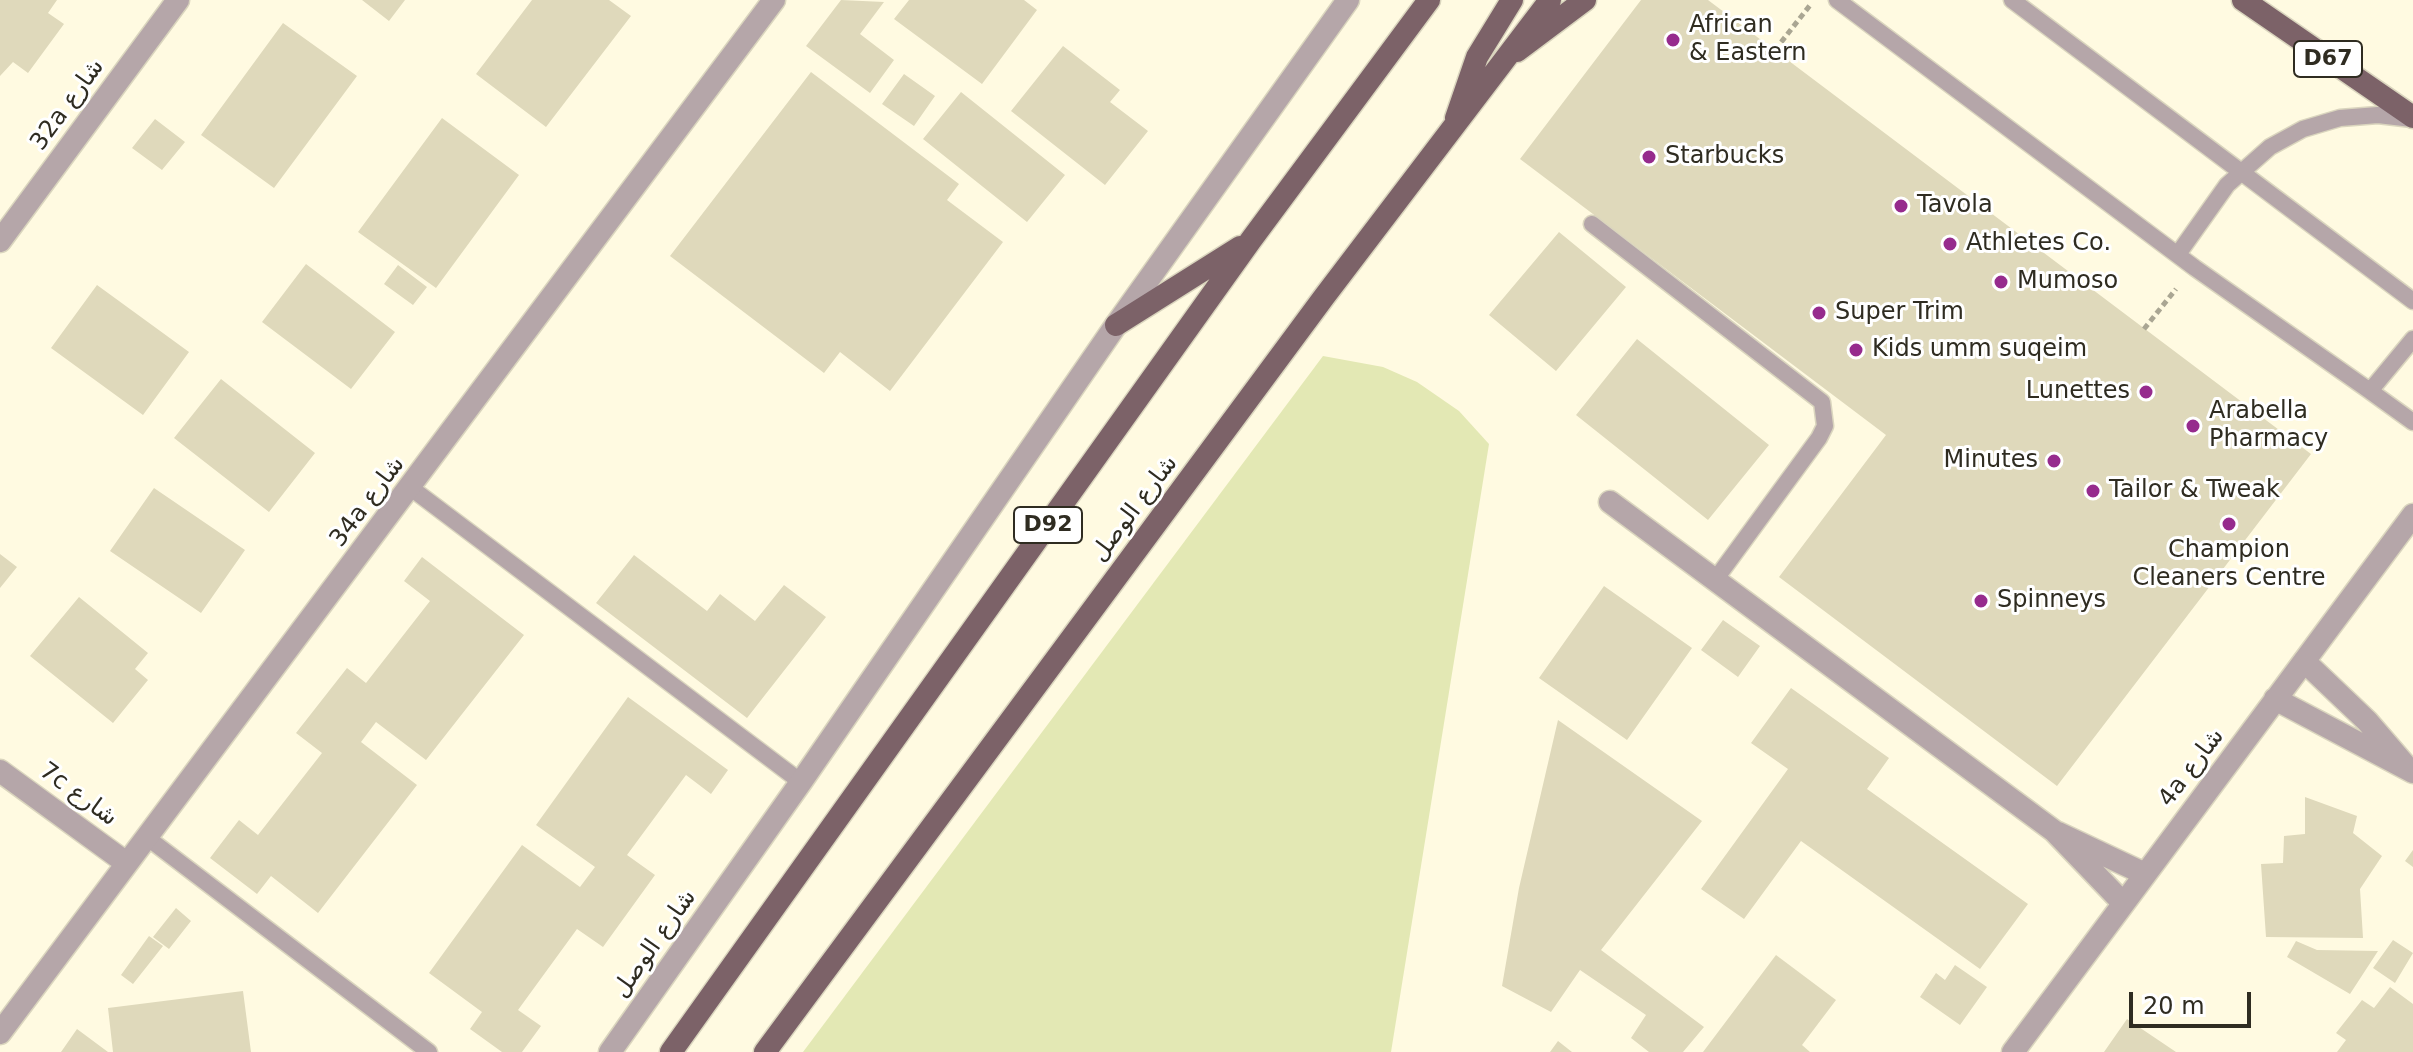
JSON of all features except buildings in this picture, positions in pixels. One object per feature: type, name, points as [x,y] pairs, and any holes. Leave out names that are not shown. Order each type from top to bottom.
[{"type":"main road","name":"D92","points":[[671,1052],[1251,240],[1429,0]]},
{"type":"main road","points":[[1453,131],[1477,57],[1512,0]]},
{"type":"main road","name":"شارع الوصل","points":[[765,1052],[1315,310],[1550,0]]},
{"type":"main road","points":[[1506,58],[1540,37],[1585,0]]},
{"type":"main road","name":"D67","points":[[2243,0],[2413,118]]},
{"type":"main road","points":[[1116,325],[1251,240]]},
{"type":"street","name":"32a شارع","points":[[0,241],[178,0]]},
{"type":"street","name":"34a شارع","points":[[0,1033],[125,862],[149,839],[774,0]]},
{"type":"street","name":"شارع الوصل","points":[[610,1052],[801,782],[1116,325],[1348,0]]},
{"type":"street","points":[[1610,502],[2054,831],[2145,874]]},
{"type":"street","name":"4a شارع","points":[[2013,1052],[2413,515]]},
{"type":"street","points":[[2304,661],[2367,721],[2410,770]]},
{"type":"street","points":[[2275,699],[2410,770]]},
{"type":"street","name":"7c شارع","points":[[0,771],[125,862]]},
{"type":"street","points":[[2054,831],[2094,877],[2123,903]]},
{"type":"lane","points":[[1837,0],[2195,268],[2413,422]]},
{"type":"lane","points":[[2012,0],[2413,301]]},
{"type":"lane","points":[[2178,254],[2240,170],[2270,147],[2340,118],[2378,115],[2413,118]]},
{"type":"lane","points":[[1592,224],[1822,402],[1825,426],[1819,438],[1715,580]]},
{"type":"lane","points":[[2370,391],[2413,339]]},
{"type":"lane","points":[[411,488],[801,782]]},
{"type":"lane","points":[[149,839],[429,1052]]},
{"type":"path","points":[[1775,50],[1814,0]]},
{"type":"path","points":[[2144,329],[2195,268]]},
{"type":"green space","points":[[1323,356],[1383,367],[1417,382],[1459,411],[1489,444],[1391,1052],[803,1052]]},
{"type":"place","name":"African & Eastern","points":[[1673,40]]},
{"type":"place","name":"Starbucks","points":[[1649,157]]},
{"type":"place","name":"Tavola","points":[[1901,206]]},
{"type":"place","name":"Athletes Co.","points":[[1950,244]]},
{"type":"place","name":"Mumoso","points":[[2001,282]]},
{"type":"place","name":"Super Trim","points":[[1819,313]]},
{"type":"place","name":"Kids umm suqeim","points":[[1856,350]]},
{"type":"place","name":"Lunettes","points":[[2146,392]]},
{"type":"place","name":"Arabella Pharmacy","points":[[2193,426]]},
{"type":"place","name":"Minutes","points":[[2054,461]]},
{"type":"place","name":"Tailor & Tweak","points":[[2093,491]]},
{"type":"place","name":"Champion Cleaners Centre","points":[[2229,524]]},
{"type":"place","name":"Spinneys","points":[[1981,601]]}]
